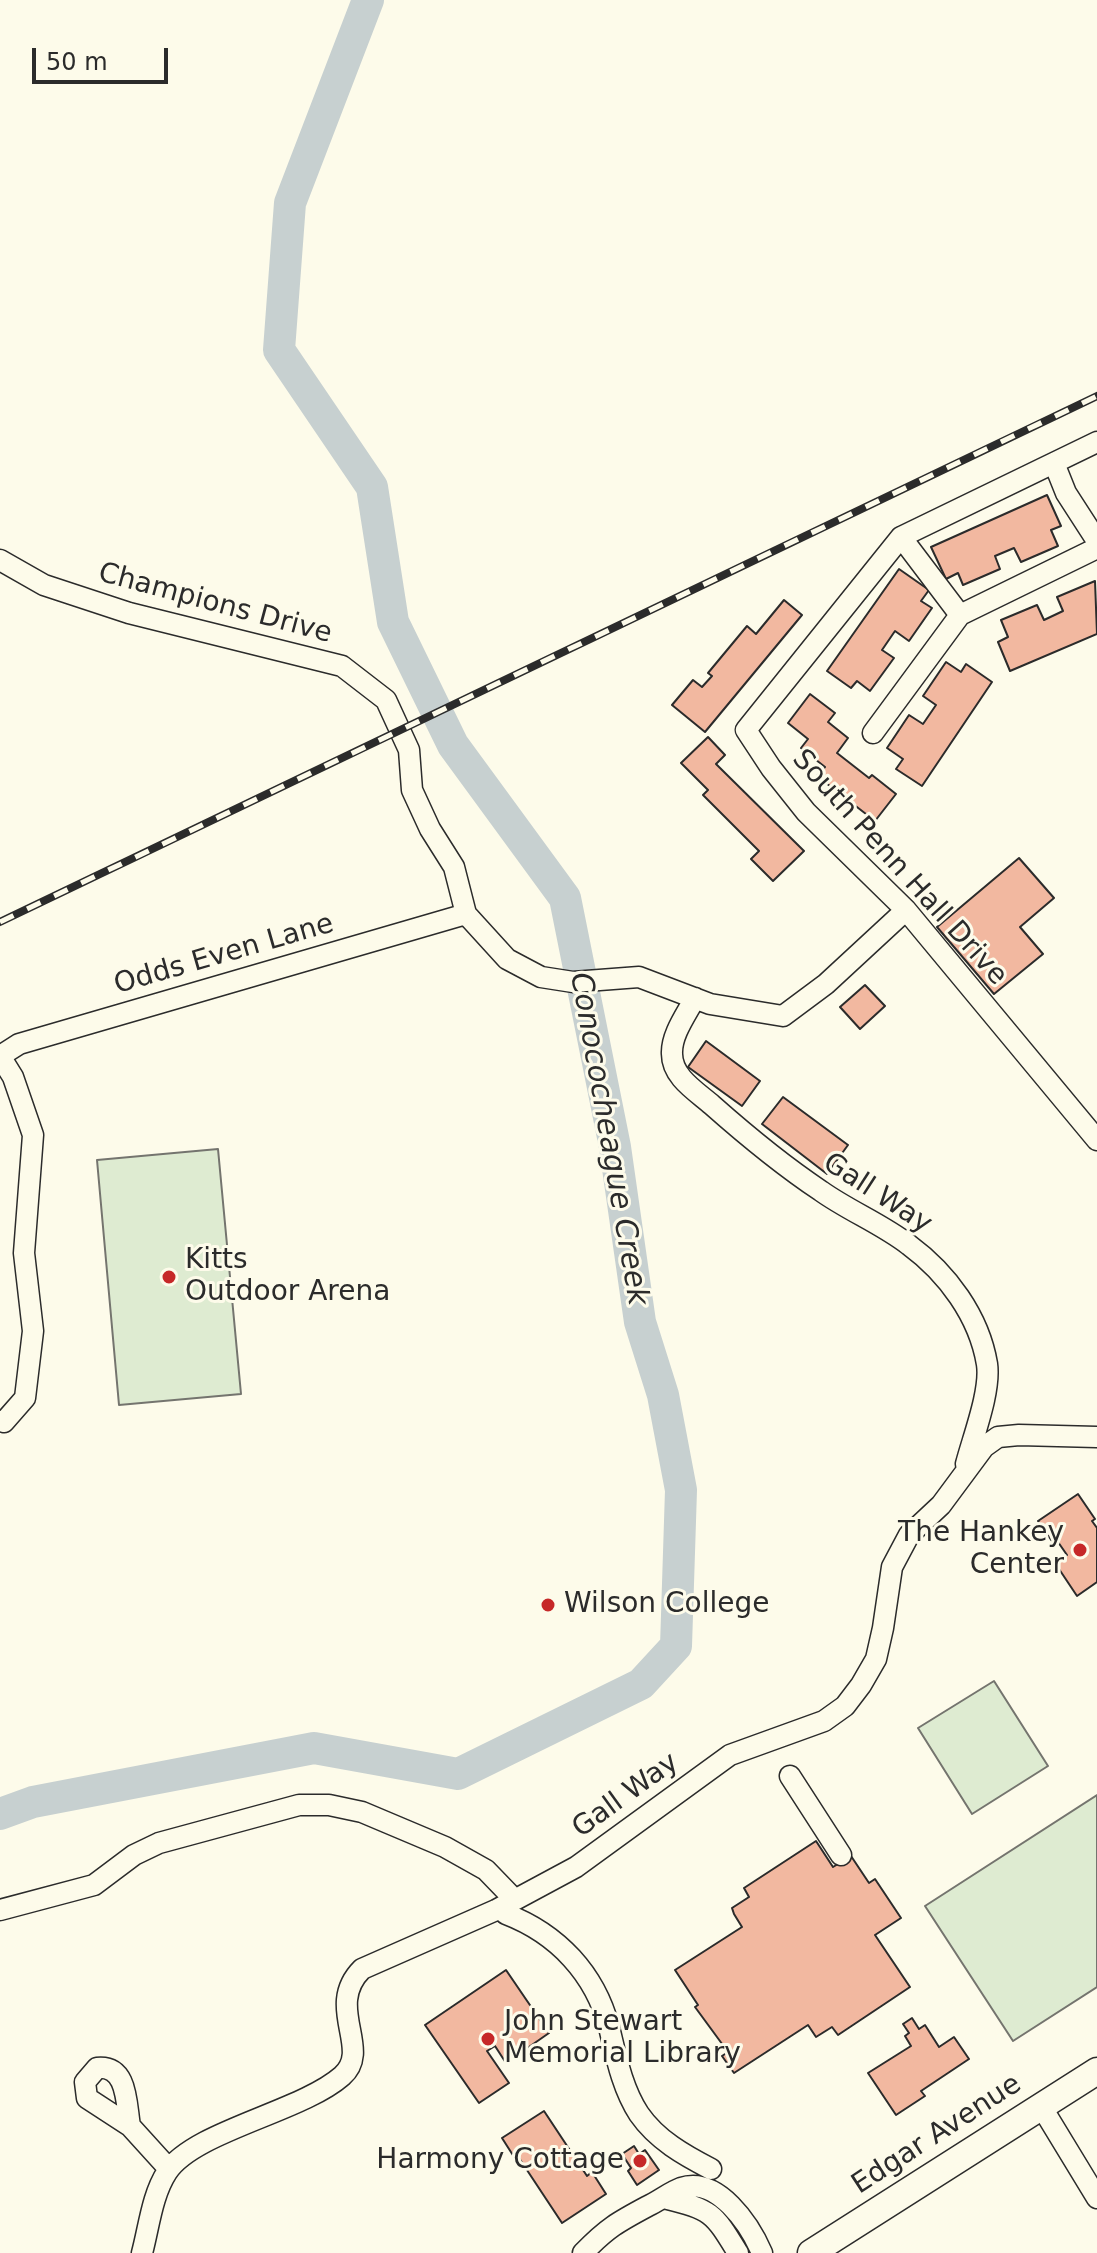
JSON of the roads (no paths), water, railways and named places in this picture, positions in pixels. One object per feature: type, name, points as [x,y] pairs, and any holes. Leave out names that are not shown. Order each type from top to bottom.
[{"type":"main road","name":"Edgar Avenue","points":[[811,2253],[1097,2071]]},
{"type":"street","name":"South Penn Hall Drive","points":[[1097,442],[901,537],[746,730],[806,812],[906,910],[1097,1140]]},
{"type":"street","points":[[1054,463],[1066,493],[1097,541]]},
{"type":"street","points":[[901,537],[960,615]]},
{"type":"street","points":[[873,733],[960,615],[1097,548]]},
{"type":"street","name":"Champions Drive","points":[[0,560],[44,585],[129,613],[342,666],[386,700],[409,750],[412,790],[430,829],[454,867],[466,914],[507,959],[541,977],[573,982],[639,977],[695,998]]},
{"type":"street","points":[[695,998],[710,1004],[783,1016],[826,984],[906,910]]},
{"type":"street","name":"Odds Even Lane","points":[[0,1056],[19,1044],[466,914]]},
{"type":"street","name":"Gall Way","points":[[169,2169],[204,2143],[295,2103],[346,2073],[351,2063],[353,2045],[345,2000],[349,1986],[362,1969],[506,1908],[576,1867],[730,1755],[824,1721],[845,1706],[876,1659],[892,1567],[909,1535],[941,1505],[965,1472],[987,1384],[988,1367],[968,1311],[951,1284],[931,1262],[907,1243],[774,1159],[680,1077],[671,1053],[676,1035],[695,998]]},
{"type":"street","points":[[0,1056],[13,1077],[33,1135],[24,1253],[33,1331],[25,1398],[4,1422],[0,1421]]},
{"type":"street","points":[[965,1472],[984,1447],[998,1437],[1097,1437]]},
{"type":"street","points":[[790,1776],[841,1855]]},
{"type":"street","points":[[0,1910],[94,1885],[134,1855],[159,1843],[299,1805],[329,1805],[362,1812],[445,1847],[486,1870],[506,1908],[542,1931],[579,1966],[603,2006],[623,2080],[638,2113],[667,2144],[711,2169]]},
{"type":"street","points":[[1041,2106],[1097,2198]]},
{"type":"street","points":[[130,2126],[169,2169],[158,2189],[142,2253]]},
{"type":"street","points":[[583,2253],[606,2228],[683,2187],[704,2190],[724,2198],[734,2208],[762,2253]]},
{"type":"street","points":[[664,2198],[689,2204],[716,2218],[738,2253]]},
{"type":"waterway","name":"Conococheague Creek","points":[[0,1814],[33,1802],[314,1748],[458,1774],[641,1684],[676,1646],[681,1490],[663,1395],[640,1322],[615,1147],[565,898],[453,745],[393,622],[372,487],[279,350],[290,203],[368,0]]},
{"type":"railway","points":[[0,922],[1097,396]]},
{"type":"place","name":"Kitts Outdoor Arena","points":[[169,1277]]},
{"type":"place","name":"The Hankey Center","points":[[1080,1550]]},
{"type":"place","name":"Wilson College","points":[[548,1605]]},
{"type":"place","name":"John Stewart Memorial Library","points":[[488,2039]]},
{"type":"place","name":"Harmony Cottage","points":[[640,2161]]}]
